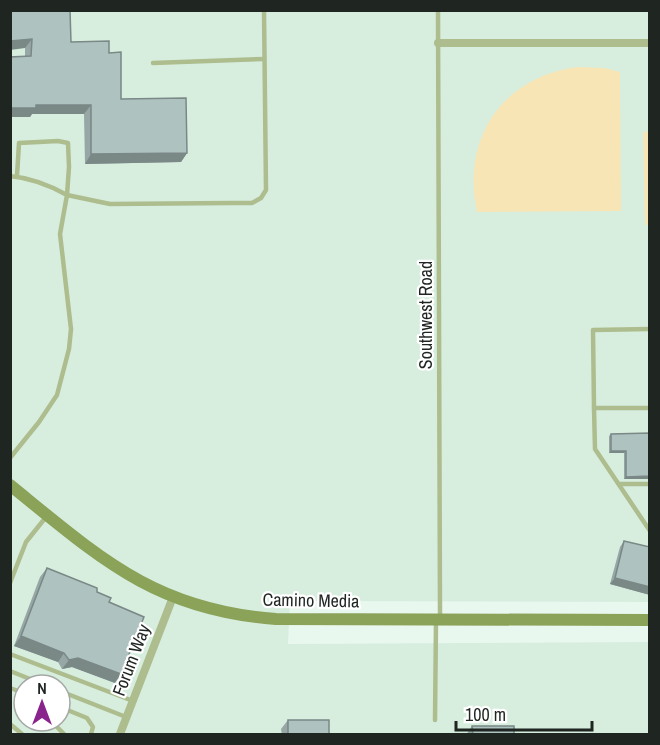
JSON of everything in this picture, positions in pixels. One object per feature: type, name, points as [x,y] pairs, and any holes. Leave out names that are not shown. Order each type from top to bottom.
[{"type":"street","points":[[438,43],[650,43]]},
{"type":"street","name":"Camino Media","points":[[10,485],[104,560],[128,575],[173,597],[217,611],[254,617],[650,620]]},
{"type":"street","name":"Forum Way","points":[[120,735],[173,597]]},
{"type":"lane","points":[[10,176],[50,185],[68,195],[110,204],[231,203],[252,202],[261,198],[266,190],[264,10]]},
{"type":"lane","name":"Southwest Road","points":[[435,720],[438,619],[438,10]]},
{"type":"lane","points":[[153,63],[264,59]]},
{"type":"lane","points":[[10,458],[39,422],[57,394],[69,349],[71,329],[60,234],[68,195],[68,143],[58,141],[19,143],[17,176]]},
{"type":"lane","points":[[650,329],[593,330],[595,449],[650,531]]},
{"type":"lane","points":[[594,408],[650,408]]},
{"type":"lane","points":[[619,484],[650,484]]},
{"type":"lane","points":[[10,583],[26,542],[48,515]]},
{"type":"lane","points":[[10,654],[133,701]]},
{"type":"lane","points":[[72,696],[126,717]]},
{"type":"lane","points":[[72,712],[87,718],[93,726],[91,735]]},
{"type":"lane","points":[[10,724],[22,735]]},
{"type":"shaded area","points":[[10,11],[649,11],[649,602],[290,601],[288,644],[649,642],[649,734],[11,734]]},
{"type":"shaded area","points":[[577,67],[604,68],[620,72],[621,211],[477,212],[474,185],[475,160],[482,137],[493,116],[508,98],[527,84],[551,73]]},
{"type":"shaded area","points":[[649,131],[649,225],[645,225],[643,132]]},
{"type":"building","points":[[10,10],[70,10],[71,42],[109,41],[109,53],[121,52],[121,99],[186,98],[187,153],[91,154],[91,105],[36,105],[36,108],[10,108],[10,57],[31,56],[32,39],[10,41]]},
{"type":"building","points":[[650,433],[650,476],[626,477],[626,451],[611,451],[611,434]]},
{"type":"building","points":[[624,541],[650,547],[650,587],[615,578]]},
{"type":"building","points":[[47,568],[97,588],[97,592],[111,598],[109,602],[144,617],[121,674],[78,658],[69,660],[64,653],[21,636]]},
{"type":"building","points":[[288,720],[329,720],[329,735],[288,735]]},
{"type":"building","points":[[472,726],[514,726],[514,735],[473,735]]}]
